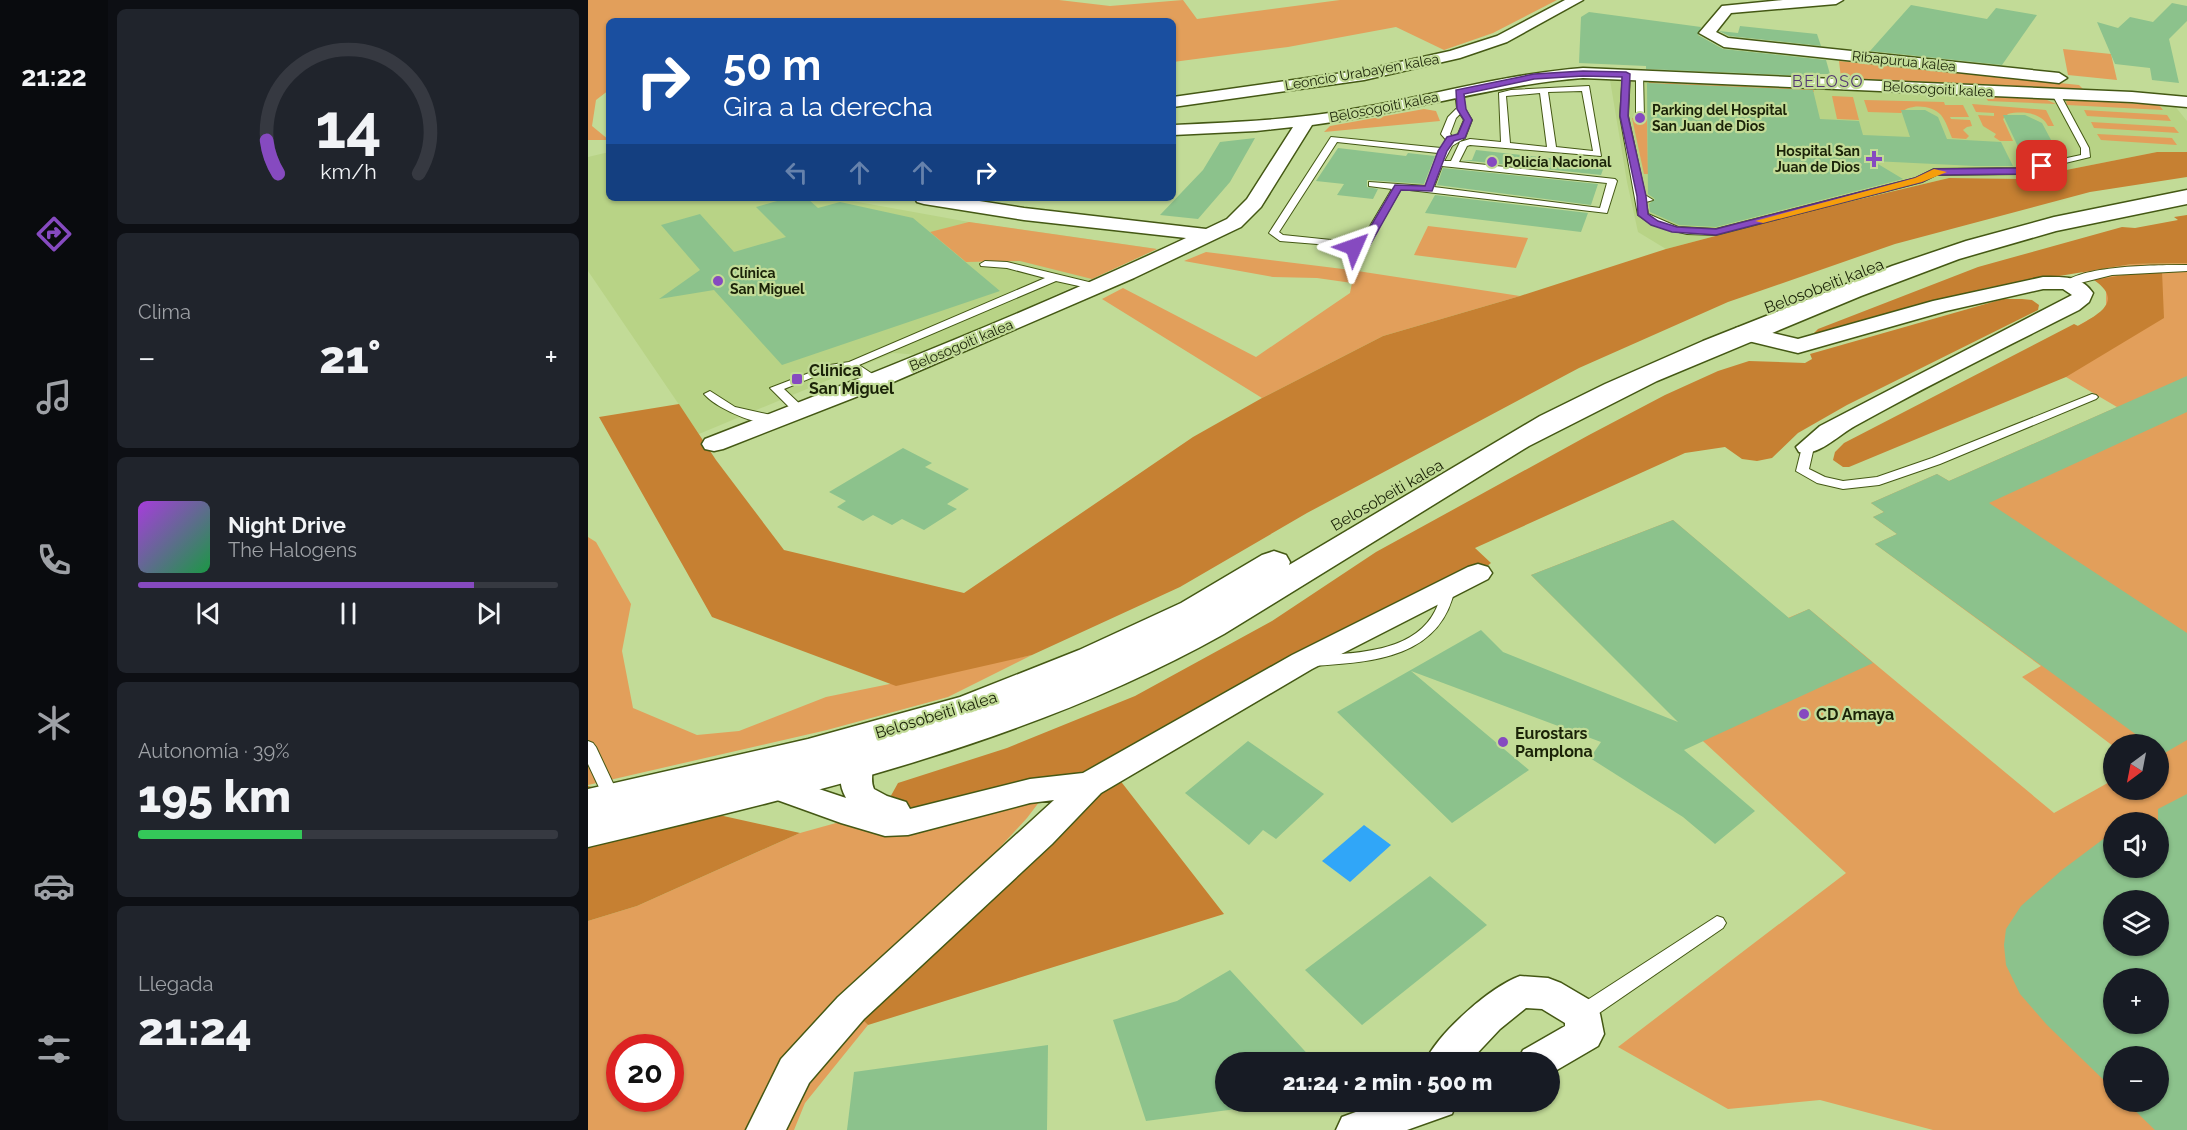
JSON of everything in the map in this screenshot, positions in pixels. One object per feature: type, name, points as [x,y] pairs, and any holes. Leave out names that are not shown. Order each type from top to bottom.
[{"type":"main road","name":"Belosobeiti kalea","points":[[600,801],[808,753],[971,707],[1092,659],[1193,610],[1540,407],[1623,367],[1917,250],[2013,221],[2095,201],[2187,187]]},
{"type":"main road","name":"Belosobeiti kalea","points":[[588,831],[858,766],[970,732],[1051,702],[1160,653],[1211,627],[1475,466],[1567,413],[1657,370],[1744,333],[1975,246],[2117,210],[2187,197]]},
{"type":"street","name":"Leoncio Urabayen kalea","points":[[1176,102],[1364,75],[1454,55],[1502,39],[1576,0]]},
{"type":"street","name":"Ribapurua kalea","points":[[1836,0],[1727,9],[1707,33],[1724,42],[2088,81],[2132,97]]},
{"type":"street","name":"Belosogoiti kalea","points":[[714,444],[876,381],[1097,287],[1234,223],[1254,203],[1296,139],[1305,121],[1407,105],[1534,76],[1583,73],[2132,97],[2187,102]]},
{"type":"street","points":[[1176,130],[1305,121]]},
{"type":"street","points":[[944,201],[1035,215],[1210,235]]},
{"type":"street","points":[[1744,333],[1798,346],[1971,298],[2019,290],[2043,283],[2058,281],[2068,283],[2083,293],[2082,298],[1828,431],[1808,447]]},
{"type":"street","points":[[2019,290],[2049,300],[2055,311]]},
{"type":"street","points":[[766,1130],[795,1071],[851,1008],[1040,835],[1090,784],[1302,662],[1478,573]]},
{"type":"street","points":[[858,766],[854,783],[858,793],[867,802],[897,811],[926,807],[996,787],[1051,778],[1090,784]]},
{"type":"street","points":[[777,786],[852,814],[885,823],[908,822],[1030,791],[1090,784]]},
{"type":"street","points":[[1454,1052],[1487,1017],[1520,992],[1548,993],[1582,1014],[1585,1034],[1554,1052]]},
{"type":"street","points":[[1384,1117],[1401,1112]]},
{"type":"lane","points":[[1632,74],[1640,118]]},
{"type":"lane","points":[[1632,74],[1624,116],[1645,198],[1643,215],[1655,223],[1689,232],[1716,232],[1919,180],[1934,172],[2020,171],[2086,157],[2085,148],[2056,94]]},
{"type":"lane","points":[[1454,164],[1462,144],[1479,142],[1598,154],[1586,88],[1511,92],[1502,95],[1506,144]]},
{"type":"lane","points":[[1544,90],[1552,149]]},
{"type":"lane","points":[[1429,189],[1443,151],[1450,139],[1462,136],[1466,129],[1468,120],[1461,109],[1459,92]]},
{"type":"lane","points":[[1450,139],[1445,134],[1452,117],[1461,109]]},
{"type":"lane","points":[[1398,187],[1363,246],[1280,238],[1274,232],[1334,140],[1443,151]]},
{"type":"lane","points":[[1372,184],[1604,211],[1612,181],[1440,163]]},
{"type":"lane","points":[[985,264],[1007,265],[1097,287]]},
{"type":"lane","points":[[2068,283],[2088,276],[2125,270],[2187,268]]},
{"type":"lane","points":[[800,411],[776,388],[834,367],[851,365],[1055,278]]},
{"type":"lane","points":[[851,365],[876,381]]},
{"type":"lane","points":[[710,394],[725,407],[749,416],[776,420]]},
{"type":"lane","points":[[1808,447],[1802,471],[1807,474],[1843,485],[1879,481],[1936,461],[2092,397]]},
{"type":"lane","points":[[588,747],[600,801]]},
{"type":"lane","points":[[1582,1014],[1717,923]]},
{"type":"shaded area","points":[[588,0],[1059,0],[1110,6],[1183,0],[1197,19],[1340,0],[1557,0],[1493,33],[1444,50],[1396,27],[1288,47],[1176,62],[1176,18],[606,18],[606,92],[596,100],[592,126],[606,140],[588,140]]},
{"type":"shaded area","points":[[2063,49],[2111,54],[2117,80],[2068,75]]},
{"type":"shaded area","points":[[1839,61],[2079,85],[2083,89],[1841,78]]},
{"type":"shaded area","name":"Hospital San Juan de Dios","points":[[1617,77],[2174,105],[2187,121],[2187,152],[2157,152],[2021,179],[1949,178],[1810,211],[1666,249],[1638,232],[1610,80]]},
{"type":"shaded area","points":[[1648,79],[1813,87],[1814,92],[1649,83]]},
{"type":"shaded area","points":[[1832,96],[1853,97],[1859,120],[1837,119]]},
{"type":"shaded area","points":[[1985,96],[2045,99],[2056,104],[1988,101]]},
{"type":"shaded area","points":[[1864,100],[1944,102],[1945,105],[1963,105],[1969,117],[1950,117],[1951,119],[1970,120],[1972,126],[1963,130],[1969,136],[1966,139],[1952,138],[1943,117],[1932,109],[1921,106],[1901,113],[1868,112]]},
{"type":"shaded area","points":[[2066,101],[2159,105],[2163,110],[2067,105]]},
{"type":"shaded area","points":[[1972,104],[2046,110],[2054,126],[2048,126],[2036,115],[2008,114],[2003,119],[2013,141],[2000,141],[1994,137],[1996,134],[1983,126],[1978,115],[1994,116],[1994,113],[1976,112]]},
{"type":"shaded area","points":[[1424,109],[1436,111],[1440,121],[1324,132],[1330,126]]},
{"type":"shaded area","points":[[2084,110],[2167,115],[2171,121],[2087,116]]},
{"type":"shaded area","points":[[1632,118],[1647,119],[1648,174],[1644,174]]},
{"type":"shaded area","points":[[2091,122],[2174,127],[2179,133],[2094,128]]},
{"type":"shaded area","points":[[2097,134],[2172,138],[2177,145],[2101,140]]},
{"type":"shaded area","points":[[2157,152],[2187,152],[2187,177],[2090,192],[1895,244],[1728,302],[1579,368],[1307,513],[1180,587],[1032,655],[896,686],[712,617],[599,417],[679,404],[716,460],[784,550],[964,593],[1193,437],[1262,398],[1383,336],[1520,296],[1666,249],[1810,211],[1949,178],[2021,179]]},
{"type":"shaded area","points":[[606,153],[606,201],[853,201],[969,222],[1157,249],[922,355],[893,353],[699,434],[588,271],[588,157]]},
{"type":"shaded area","points":[[2187,215],[2187,263],[2132,264],[1986,288],[1811,336],[1818,329],[1978,267],[2122,227],[2135,228],[2178,220],[2174,217]]},
{"type":"shaded area","points":[[969,222],[1157,249],[1092,279],[1020,261],[966,262],[930,232]]},
{"type":"shaded area","points":[[1428,226],[1528,238],[1516,268],[1414,255]]},
{"type":"shaded area","points":[[1206,252],[1351,270],[1520,296],[1383,336],[1262,398],[1102,299],[1123,288],[1256,357],[1350,293],[1352,283],[1317,278],[1273,277],[1184,261]]},
{"type":"shaded area","name":"CD Amaya","points":[[2187,263],[2187,1130],[1933,1130],[1820,1100],[1728,1109],[1618,1047],[1846,873],[1640,683],[1531,575],[1673,520],[1788,618],[1809,609],[2054,813],[2103,786],[2103,800],[2169,800],[2169,734],[2103,734],[2103,738],[2022,677],[2041,666],[1875,544],[1897,534],[1873,517],[1884,512],[1871,503],[1937,474],[1949,481],[2117,407],[2066,377],[2021,357],[2101,313],[2106,305],[2106,288],[2082,272],[2132,264]]},
{"type":"shaded area","points":[[2147,271],[2162,271],[2164,318],[2066,377],[1849,467],[1843,467],[1833,460],[1835,452],[1844,443],[2074,324],[2078,326],[2094,317],[2108,301],[2103,288],[2094,280]]},
{"type":"shaded area","points":[[2003,299],[2032,300],[2039,305],[2038,310],[1847,405],[1798,433],[1772,458],[1757,461],[1742,459],[1725,447],[1685,453],[1475,548],[1491,563],[1478,573],[1112,770],[1224,914],[868,1025],[851,1008],[1090,785],[897,811],[883,810],[898,783],[1007,748],[1135,696],[1272,621],[1376,552],[1589,435],[1665,395],[1718,371],[1749,361],[1805,363],[1812,359],[1810,354]]},
{"type":"shaded area","points":[[588,537],[596,542],[631,604],[622,651],[633,708],[697,735],[739,731],[826,697],[1032,655],[948,697],[827,730],[588,785]]},
{"type":"shaded area","points":[[588,786],[800,833],[637,906],[588,921]]},
{"type":"shaded area","points":[[1049,789],[1027,818],[852,1008],[868,1025],[805,1103],[794,1130],[588,1130],[588,921],[637,906],[800,833],[883,810]]},
{"type":"water","points":[[1364,825],[1391,845],[1350,882],[1322,861]]},
{"type":"building","points":[[2172,3],[2187,6],[2187,21],[2169,39],[2179,83],[2152,80],[2150,68],[2115,64],[2097,22],[2118,28],[2130,17],[2153,22]]},
{"type":"building","points":[[1911,5],[1987,19],[1996,8],[2037,15],[2002,65],[1870,51]]},
{"type":"building","points":[[1589,12],[1701,27],[1698,35],[1723,49],[1826,60],[1830,74],[1809,74],[1809,76],[1646,69],[1646,66],[1579,63],[1581,17]]},
{"type":"building","points":[[1740,26],[1817,34],[1821,46],[1729,36],[1719,31],[1738,33]]},
{"type":"building","points":[[1647,83],[1813,90],[1820,119],[1859,121],[1863,135],[1910,137],[1901,110],[1925,110],[1938,117],[1947,139],[2001,142],[2013,166],[1873,161],[1903,179],[1716,227],[1679,225],[1650,212],[1649,204],[1655,199],[1648,194]]},
{"type":"building","points":[[2003,115],[2025,115],[2042,123],[2059,155],[2021,153]]},
{"type":"building","points":[[1255,138],[1230,182],[1198,219],[1160,215],[1176,201],[1176,198],[1203,170],[1220,142]]},
{"type":"building","points":[[1338,148],[1406,156],[1408,153],[1435,156],[1424,184],[1367,180],[1367,187],[1378,189],[1373,199],[1337,195],[1344,184],[1316,181]]},
{"type":"building","points":[[1476,150],[1605,164],[1601,175],[1462,160],[1472,160]]},
{"type":"building","points":[[1443,168],[1598,184],[1591,205],[1437,185]]},
{"type":"building","points":[[1435,195],[1588,213],[1581,232],[1425,213]]},
{"type":"building","name":"Clínica San Miguel","points":[[777,201],[810,201],[818,208],[840,202],[913,218],[1000,291],[782,365],[714,290],[659,299],[700,270],[661,225],[700,214],[734,252],[786,237],[756,207]]},
{"type":"building","points":[[2187,376],[2187,412],[1989,503],[2187,633],[2187,740],[2169,750],[2169,734],[2135,734],[1875,544],[1897,534],[1873,517],[1884,512],[1871,503],[1937,474],[1949,481]]},
{"type":"building","points":[[903,448],[932,463],[925,467],[969,489],[947,504],[957,509],[924,530],[902,519],[892,525],[873,515],[863,521],[837,507],[846,501],[829,492]]},
{"type":"building","points":[[1673,520],[1789,618],[1809,609],[1873,663],[1684,750],[1755,811],[1715,844],[1683,817],[1590,758],[1601,742],[1411,671],[1529,770],[1452,823],[1337,712],[1481,630],[1503,652],[1678,722],[1531,575]]},
{"type":"building","points":[[1248,741],[1324,794],[1276,839],[1263,830],[1249,845],[1185,793]]},
{"type":"building","points":[[2187,794],[2187,1130],[2155,1130],[2136,1112],[2169,1112],[2169,1046],[2103,1046],[2103,1079],[2047,1025],[2020,994],[2006,965],[2004,945],[2006,929],[2021,906],[2062,870],[2103,839],[2103,878],[2169,878],[2169,812],[2158,812],[2158,809]]},
{"type":"building","points":[[1430,876],[1487,925],[1362,1025],[1305,970]]},
{"type":"building","points":[[1230,970],[1306,1052],[1215,1052],[1215,1112],[1146,1121],[1113,1020],[1177,1001]]},
{"type":"building","points":[[1048,1045],[1047,1130],[847,1130],[854,1072]]},
{"type":"slow traffic","points":[[1760,221],[1919,180],[1934,172],[1942,172]]},
{"type":"place","name":"Parking del Hospital San Juan de Dios","points":[[1640,118]]},
{"type":"place","name":"Hospital San Juan de Dios","points":[[1874,159]]},
{"type":"place","name":"Policía Nacional","points":[[1492,162]]},
{"type":"place","name":"Clínica San Miguel","points":[[718,281]]},
{"type":"place","name":"Clinica San Miguel","points":[[797,379]]},
{"type":"place","name":"CD Amaya","points":[[1804,714]]},
{"type":"place","name":"Eurostars Pamplona","points":[[1503,742]]},
{"type":"district","name":"BELOSO","points":[[1828,81]]},
{"type":"route","points":[[1354,247],[1363,246],[1366,243],[1398,187],[1429,189],[1443,151],[1450,139],[1462,136],[1466,129],[1468,120],[1461,109],[1459,92],[1534,76],[1583,73],[1626,74],[1624,116],[1643,215],[1655,223],[1676,230],[1716,232],[1919,180],[1934,172],[2020,171],[2042,166]]}]
